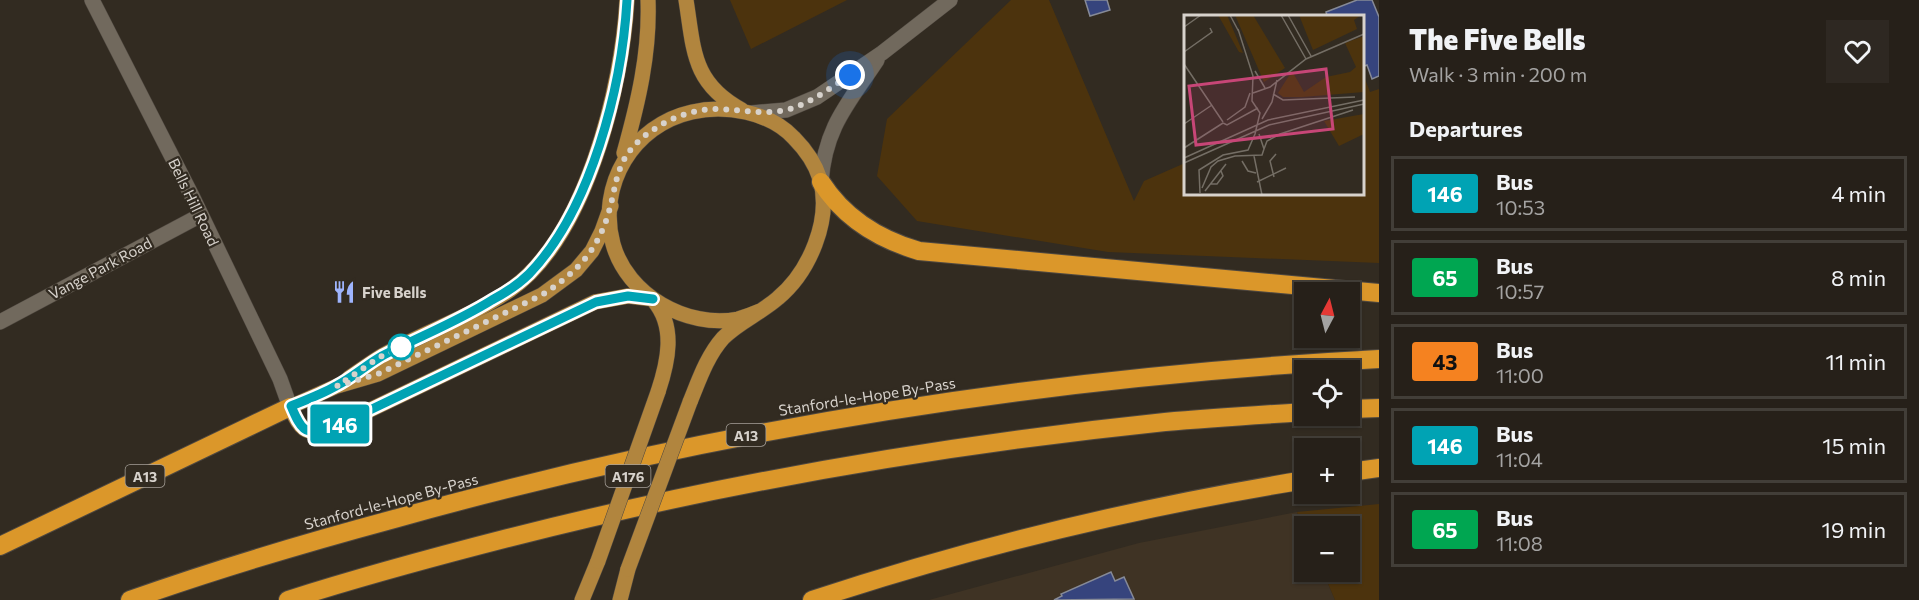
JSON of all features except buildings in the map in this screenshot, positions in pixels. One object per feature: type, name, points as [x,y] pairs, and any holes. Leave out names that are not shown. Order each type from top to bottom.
[{"type":"highway","points":[[821,182],[845,213],[861,225],[900,245],[919,251],[1379,293]]},
{"type":"highway","name":"Stanford-le-Hope By-Pass","points":[[130,600],[310,542],[457,501],[587,468],[739,436],[867,413],[1001,393],[1162,375],[1379,359]]},
{"type":"highway","name":"A13","points":[[0,546],[291,406]]},
{"type":"highway","points":[[1360,409],[1379,408]]},
{"type":"highway","points":[[288,600],[465,549],[600,515],[744,484],[1017,439],[1166,422],[1294,413]]},
{"type":"highway","points":[[1360,471],[1379,468]]},
{"type":"highway","points":[[812,600],[1013,540],[1166,506],[1294,482]]},
{"type":"main road","points":[[337,386],[380,357],[478,309],[509,290],[528,275],[547,252],[580,192],[606,124],[622,46],[627,0]]},
{"type":"main road","name":"A176","points":[[582,600],[667,366],[665,318],[660,307],[633,281],[613,247],[609,228],[610,206],[642,84],[648,0]]},
{"type":"main road","name":"A176","points":[[686,0],[701,74],[721,97],[747,113]]},
{"type":"main road","name":"A176","points":[[620,600],[628,569],[690,402],[710,356],[722,340],[738,325],[778,298],[794,283],[807,263],[820,228],[823,205],[821,182],[814,164],[802,146],[787,130],[769,120],[747,113],[711,109],[692,112],[672,119],[652,130],[635,144],[622,162]]},
{"type":"main road","name":"A13","points":[[291,406],[337,386],[378,374],[542,295],[576,270],[592,251],[602,231],[610,206]]},
{"type":"main road","points":[[291,406],[302,429],[309,432],[326,431],[596,302],[628,296],[653,299]]},
{"type":"main road","name":"A176","points":[[653,299],[689,316],[715,320],[738,319],[760,311]]},
{"type":"street","name":"Bells Hill Road","points":[[92,0],[201,215],[291,406]]},
{"type":"street","points":[[747,113],[776,111],[801,105],[817,97],[882,53],[951,0]]},
{"type":"street","points":[[821,182],[825,152],[837,119],[882,53]]},
{"type":"street","name":"Vange Park Road","points":[[0,322],[201,215]]},
{"type":"shaded area","points":[[730,0],[847,0],[751,49]]},
{"type":"shaded area","points":[[1011,0],[1049,0],[1134,201],[1144,181],[1184,163],[1184,195],[1364,195],[1365,79],[1370,92],[1379,89],[1379,263],[1108,252],[917,221],[877,176],[887,119]]},
{"type":"shaded area","points":[[1379,504],[1379,600],[1335,600],[1327,582],[1360,582],[1360,516],[1299,516],[1297,512]]},
{"type":"shaded area","points":[[1297,512],[1299,516],[1294,516],[1294,582],[1327,582],[1335,600],[929,600],[1139,543]]},
{"type":"bus line","name":"146","points":[[627,0],[614,89],[595,158],[560,232],[528,275],[478,309],[380,357],[337,386],[291,406],[302,429],[309,432],[326,431],[596,302],[628,296],[653,299]]},
{"type":"place","name":"Five Bells","points":[[344,292]]},
{"type":"route","points":[[401,347],[380,357],[337,386],[378,374],[542,295],[559,284],[576,270],[592,251],[602,231],[622,162],[635,144],[652,130],[672,119],[692,112],[711,109],[747,113],[786,110],[817,97],[850,75]]}]
